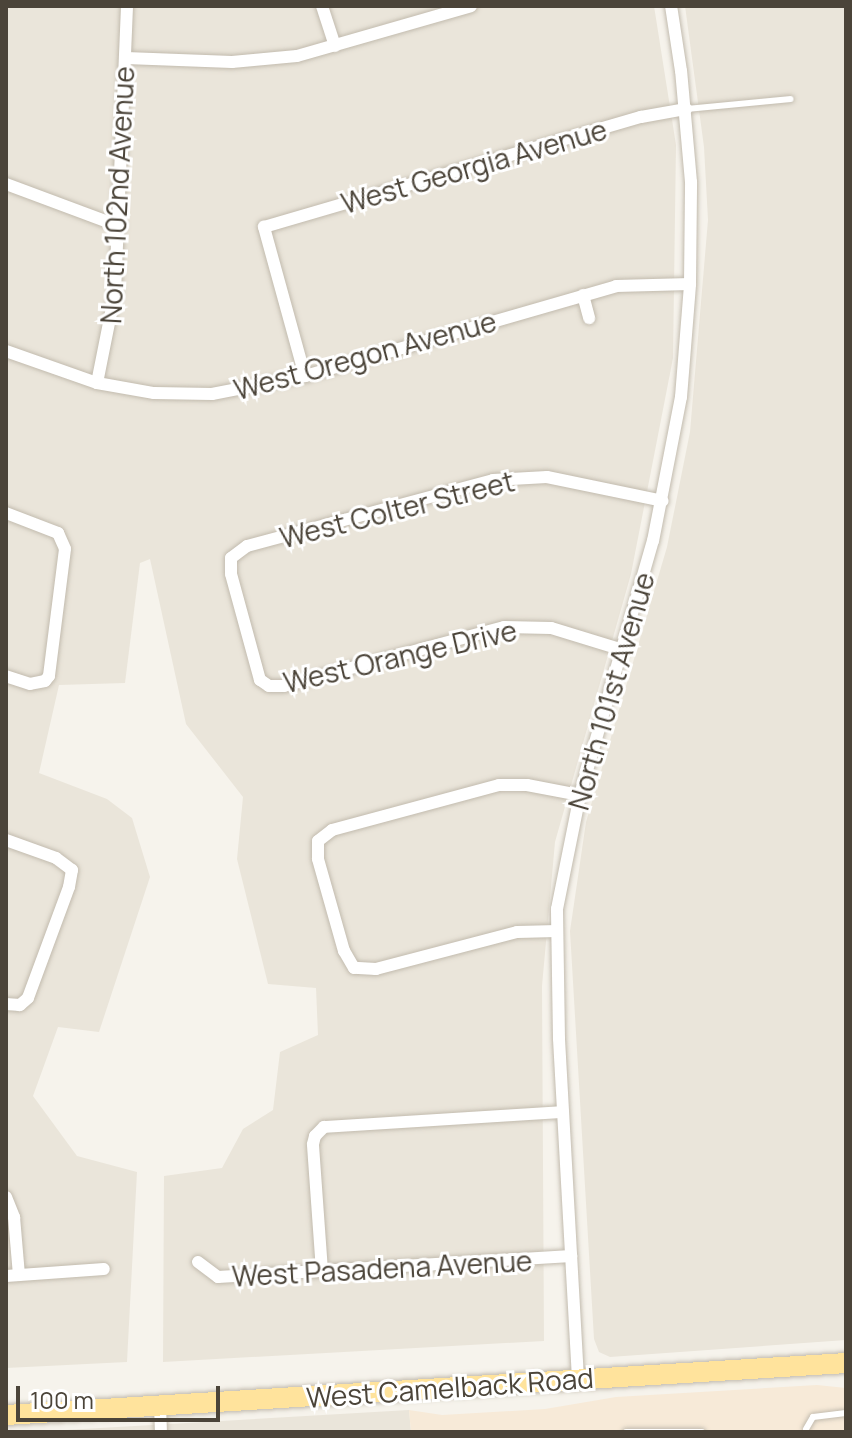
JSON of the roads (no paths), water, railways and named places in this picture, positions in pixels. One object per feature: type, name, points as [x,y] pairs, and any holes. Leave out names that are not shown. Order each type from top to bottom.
[{"type":"main road","name":"West Camelback Road","points":[[6,1415],[846,1363]]},
{"type":"street","name":"North 102nd Avenue","points":[[97,383],[112,323],[119,226],[127,6]]},
{"type":"street","points":[[322,6],[335,46]]},
{"type":"street","points":[[126,58],[263,60],[335,46],[471,6]]},
{"type":"street","name":"North 101st Avenue","points":[[578,1379],[563,1112],[557,931],[560,886],[580,795],[663,501],[681,397],[690,284],[691,182],[686,109],[671,6]]},
{"type":"street","name":"West Georgia Avenue","points":[[305,376],[264,227],[641,117],[686,109]]},
{"type":"street","points":[[6,184],[119,226]]},
{"type":"street","name":"West Oregon Avenue","points":[[6,351],[97,383],[183,395],[243,391],[305,376],[583,295],[630,284],[690,284]]},
{"type":"street","points":[[583,295],[589,318]]},
{"type":"street","name":"West Colter Street","points":[[269,686],[260,680],[231,574],[231,558],[247,546],[493,480],[547,477],[663,501]]},
{"type":"street","points":[[6,513],[58,533],[63,540],[53,665],[45,681],[30,684],[6,676]]},
{"type":"street","name":"West Orange Drive","points":[[269,686],[284,686],[504,627],[551,628],[623,650]]},
{"type":"street","points":[[557,931],[517,932],[376,969],[354,968],[344,951],[318,859],[318,841],[332,830],[499,785],[527,785],[580,795]]},
{"type":"street","points":[[6,840],[56,858],[72,870],[69,887],[28,998],[13,1005]]},
{"type":"street","points":[[322,1271],[313,1144],[319,1130],[334,1124],[563,1112]]},
{"type":"street","points":[[6,1197],[14,1217],[13,1275],[104,1269]]},
{"type":"street","name":"West Pasadena Avenue","points":[[198,1262],[218,1277],[571,1256]]},
{"type":"street","points":[[160,1405],[161,1432]]},
{"type":"lane","points":[[686,109],[791,99]]},
{"type":"lane","points":[[806,1429],[813,1417],[846,1413]]},
{"type":"lane","points":[[626,1432],[702,1432]]}]
